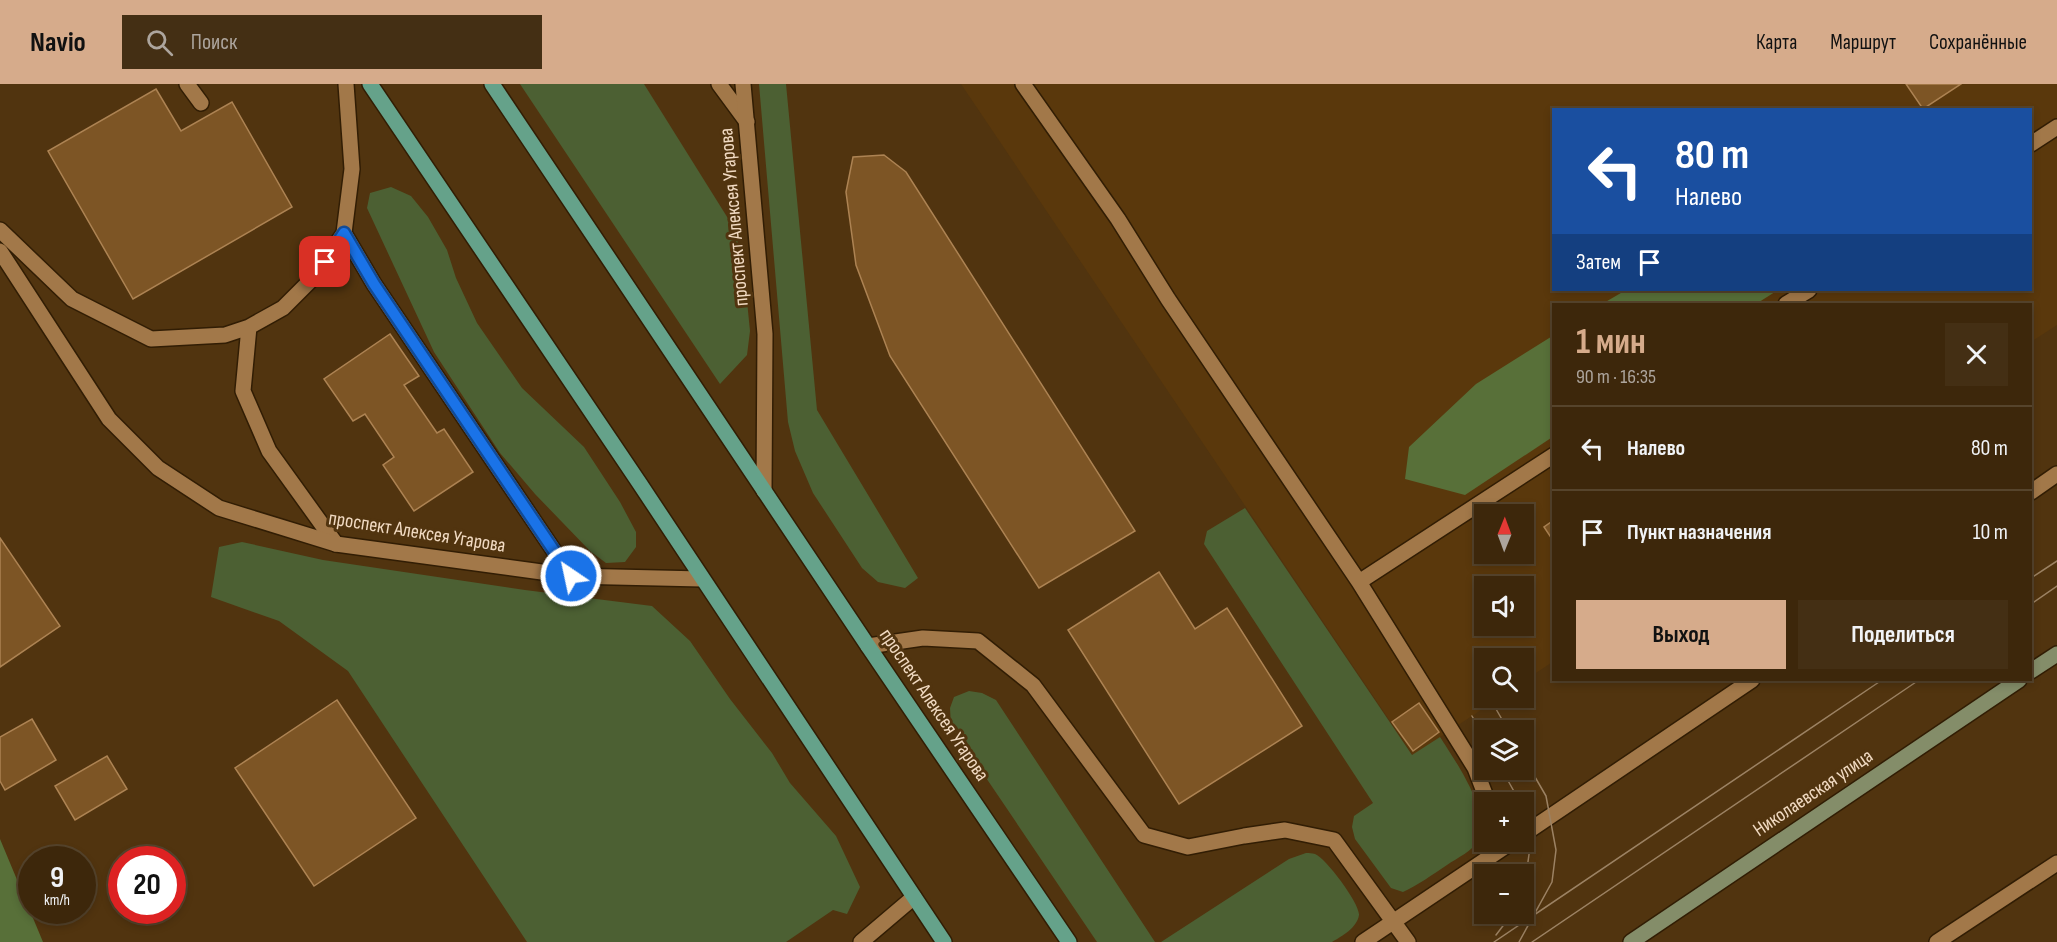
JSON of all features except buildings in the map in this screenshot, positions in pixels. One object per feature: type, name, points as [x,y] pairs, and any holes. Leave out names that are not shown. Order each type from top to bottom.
[{"type":"main road","points":[[369,84],[640,484],[944,942]]},
{"type":"main road","name":"проспект Алексея Угарова","points":[[492,84],[1069,942]]},
{"type":"main road","points":[[2032,670],[2057,654]]},
{"type":"main road","name":"Николаевская улица","points":[[1631,942],[2018,681]]},
{"type":"street","points":[[187,84],[201,104]]},
{"type":"street","points":[[0,230],[72,299],[151,339],[225,335],[249,327],[284,308],[315,276],[344,233],[352,169],[346,84]]},
{"type":"street","points":[[719,84],[747,122]]},
{"type":"street","name":"проспект Алексея Угарова","points":[[743,84],[765,334],[764,491]]},
{"type":"street","points":[[1031,87],[1200,348],[1359,582],[1476,768],[1484,792]]},
{"type":"street","points":[[2032,143],[2057,127]]},
{"type":"street","points":[[344,233],[374,284],[571,576]]},
{"type":"street","name":"проспект Алексея Угарова","points":[[0,251],[110,419],[158,468],[219,508],[336,544],[571,576],[702,579]]},
{"type":"street","points":[[1788,303],[1807,291]]},
{"type":"street","points":[[249,327],[243,390],[269,451],[336,544]]},
{"type":"street","points":[[1359,582],[1552,456]]},
{"type":"street","points":[[2032,491],[2057,474]]},
{"type":"street","points":[[868,646],[923,638],[978,641],[1033,685],[1144,835],[1188,848],[1285,830],[1335,840],[1408,942]]},
{"type":"street","points":[[1534,827],[1751,681]]},
{"type":"street","points":[[1363,942],[1493,852]]},
{"type":"street","points":[[1936,942],[2057,863]]},
{"type":"street","points":[[861,942],[914,897]]},
{"type":"shaded area","points":[[961,84],[2057,84],[2057,325],[2032,341],[2032,303],[1552,303],[1552,662],[1534,674],[1534,648],[1474,648],[1474,708],[1484,708],[1413,755]]},
{"type":"green space","points":[[520,84],[644,84],[734,228],[743,261],[750,331],[747,355],[720,384]]},
{"type":"green space","points":[[759,84],[786,84],[817,410],[918,578],[905,588],[878,582],[862,568],[813,493],[795,451],[788,422]]},
{"type":"green space","points":[[391,187],[411,196],[428,217],[447,250],[456,278],[477,323],[522,388],[584,447],[620,502],[636,532],[636,547],[625,562],[606,563],[590,551],[535,494],[500,453],[434,352],[367,208],[370,193]]},
{"type":"green space","points":[[1624,291],[1776,291],[1758,303],[1604,303]]},
{"type":"green space","points":[[1552,336],[1552,437],[1465,495],[1405,479],[1409,447],[1476,384]]},
{"type":"green space","points":[[1245,508],[1412,755],[1440,737],[1474,796],[1473,847],[1403,892],[1391,888],[1355,839],[1352,827],[1354,816],[1373,803],[1204,544],[1207,531]]},
{"type":"green space","points":[[242,542],[323,560],[652,606],[690,641],[730,699],[772,753],[790,783],[836,836],[860,887],[847,914],[833,910],[786,942],[527,942],[348,671],[279,621],[211,597],[219,547]]},
{"type":"green space","points":[[969,691],[982,693],[996,700],[1155,942],[1097,942],[951,726],[950,708],[954,697]]},
{"type":"green space","points":[[0,839],[18,882],[18,924],[35,924],[43,942],[0,942]]},
{"type":"green space","points":[[1306,853],[1315,854],[1327,864],[1358,909],[1358,920],[1355,924],[1332,942],[1161,942],[1289,859]]},
{"type":"tram line","points":[[2032,577],[2057,561]]},
{"type":"tram line","points":[[2032,603],[2057,586]]},
{"type":"tram line","points":[[1494,942],[1881,681]]},
{"type":"tram line","points":[[1532,942],[1918,681]]},
{"type":"tram line","points":[[1495,708],[1502,720]]},
{"type":"tram line","points":[[1472,716],[1474,720]]},
{"type":"tram line","points":[[1519,942],[1552,882],[1556,850],[1546,796],[1534,775]]},
{"type":"tram line","points":[[1508,780],[1514,792]]},
{"type":"tram line","points":[[1528,864],[1529,852]]},
{"type":"tram line","points":[[1496,935],[1504,924]]},
{"type":"route","points":[[325,262],[344,233],[374,284],[571,576]]}]
